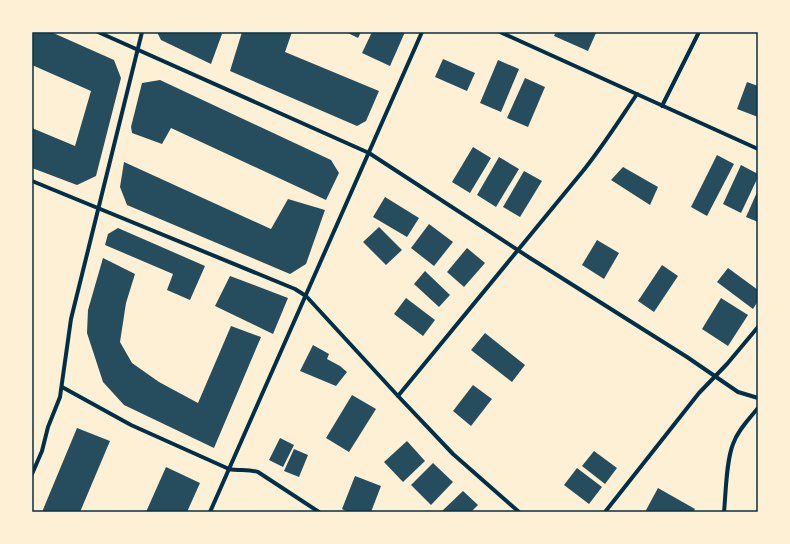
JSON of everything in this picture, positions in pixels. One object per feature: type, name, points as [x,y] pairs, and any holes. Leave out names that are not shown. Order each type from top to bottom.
[{"type":"street","points":[[98,32],[369,153],[716,376],[738,392],[758,398]]},
{"type":"street","points":[[32,474],[42,451],[48,427],[56,411],[62,387],[71,319],[142,32]]},
{"type":"street","points":[[210,512],[422,32]]},
{"type":"street","points":[[500,32],[758,149]]},
{"type":"street","points":[[662,106],[699,32]]},
{"type":"street","points":[[398,396],[597,154],[604,141],[637,94]]},
{"type":"street","points":[[32,181],[99,207],[295,289],[306,296],[398,396],[454,454],[519,512]]},
{"type":"street","points":[[605,512],[699,394],[758,327]]},
{"type":"street","points":[[62,387],[131,425],[229,469],[236,471],[252,470],[258,472],[319,512]]},
{"type":"street","points":[[724,512],[729,459],[733,444],[741,428],[758,408]]},
{"type":"building","points":[[32,32],[51,32],[114,60],[121,78],[96,176],[77,185],[32,168],[32,128],[75,146],[91,91],[32,65]]},
{"type":"building","points":[[157,32],[220,32],[222,34],[211,64],[161,40]]},
{"type":"building","points":[[242,32],[292,32],[285,52],[379,91],[366,121],[357,126],[230,71]]},
{"type":"building","points":[[346,32],[361,32],[358,38]]},
{"type":"building","points":[[372,32],[405,32],[390,66],[362,53]]},
{"type":"building","points":[[556,32],[596,33],[588,51],[554,36]]},
{"type":"building","points":[[443,59],[475,73],[467,91],[435,77]]},
{"type":"building","points":[[498,60],[519,69],[501,112],[480,103]]},
{"type":"building","points":[[525,78],[545,87],[528,127],[507,118]]},
{"type":"building","points":[[160,80],[331,160],[339,173],[326,200],[171,128],[162,144],[132,133],[131,127],[142,83]]},
{"type":"building","points":[[747,82],[758,86],[758,117],[737,109]]},
{"type":"building","points":[[473,147],[491,158],[470,193],[452,182]]},
{"type":"building","points":[[717,155],[734,164],[707,216],[691,207]]},
{"type":"building","points":[[499,157],[519,169],[496,207],[477,195]]},
{"type":"building","points":[[124,162],[271,229],[288,199],[325,210],[306,264],[290,274],[127,205],[120,187]]},
{"type":"building","points":[[741,165],[758,174],[758,177],[741,213],[723,204]]},
{"type":"building","points":[[623,167],[658,187],[650,205],[611,180]]},
{"type":"building","points":[[524,171],[542,181],[520,217],[503,207]]},
{"type":"building","points":[[758,190],[758,222],[746,217]]},
{"type":"building","points":[[385,197],[419,218],[407,237],[373,217]]},
{"type":"building","points":[[429,224],[453,242],[434,266],[411,248]]},
{"type":"building","points":[[379,227],[402,250],[386,265],[363,242]]},
{"type":"building","points":[[118,228],[205,266],[190,300],[167,290],[173,274],[105,245],[108,234]]},
{"type":"building","points":[[597,240],[619,253],[604,279],[582,265]]},
{"type":"building","points":[[467,248],[485,263],[464,287],[447,272]]},
{"type":"building","points":[[103,258],[135,274],[126,303],[120,342],[132,363],[159,382],[198,403],[231,326],[261,337],[214,448],[124,405],[103,382],[87,333],[88,310]]},
{"type":"building","points":[[662,265],[678,276],[654,312],[638,301]]},
{"type":"building","points":[[728,268],[758,290],[758,301],[753,309],[717,282]]},
{"type":"building","points":[[425,271],[450,295],[439,307],[414,284]]},
{"type":"building","points":[[230,276],[288,298],[273,334],[215,306]]},
{"type":"building","points":[[406,298],[435,320],[423,336],[394,314]]},
{"type":"building","points":[[721,298],[748,315],[728,346],[702,329]]},
{"type":"building","points":[[485,333],[525,365],[512,382],[471,350]]},
{"type":"building","points":[[313,345],[329,354],[327,359],[340,366],[347,372],[336,386],[300,371]]},
{"type":"building","points":[[473,385],[492,399],[471,426],[453,411]]},
{"type":"building","points":[[352,395],[376,409],[349,452],[326,438]]},
{"type":"building","points":[[77,428],[110,441],[80,512],[42,512]]},
{"type":"building","points":[[280,438],[294,445],[283,467],[269,460]]},
{"type":"building","points":[[407,441],[425,461],[403,482],[384,462]]},
{"type":"building","points":[[294,449],[308,455],[299,477],[284,471]]},
{"type":"building","points":[[594,451],[617,468],[605,484],[582,466]]},
{"type":"building","points":[[433,463],[453,482],[431,505],[411,485]]},
{"type":"building","points":[[166,467],[200,483],[187,512],[146,512]]},
{"type":"building","points":[[577,468],[602,487],[589,504],[564,485]]},
{"type":"building","points":[[355,476],[381,486],[371,512],[348,512],[342,509]]},
{"type":"building","points":[[658,488],[695,509],[693,512],[645,512]]},
{"type":"building","points":[[463,491],[478,505],[471,512],[441,512]]}]
